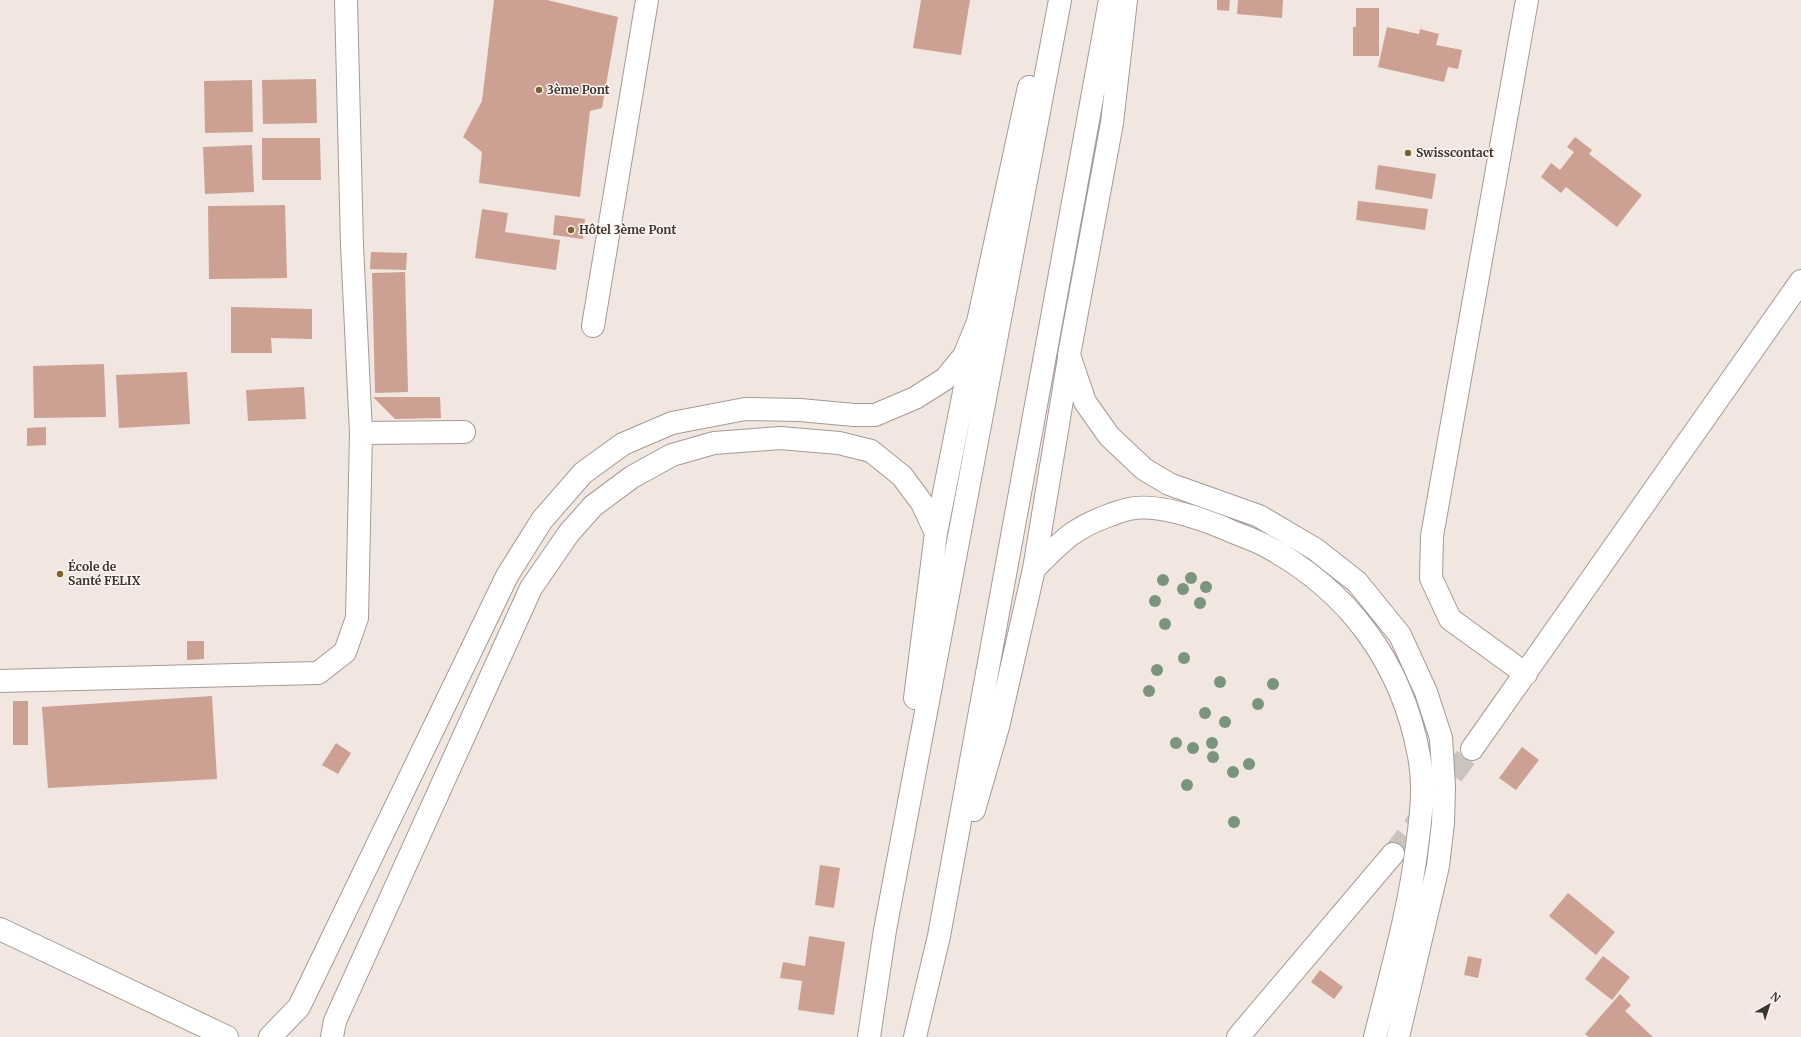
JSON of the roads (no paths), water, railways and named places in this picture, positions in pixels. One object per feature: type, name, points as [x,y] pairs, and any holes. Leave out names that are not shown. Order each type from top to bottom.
[{"type":"main road","points":[[0,681],[318,673],[345,652],[357,618],[361,433],[352,245],[346,0]]},
{"type":"main road","points":[[593,326],[647,0]]},
{"type":"main road","points":[[886,930],[936,533],[978,322],[1032,70],[1056,0]]},
{"type":"main road","points":[[869,1037],[886,930],[1060,0]]},
{"type":"main road","points":[[915,1037],[938,936],[1110,0]]},
{"type":"main road","points":[[938,936],[998,727],[1034,569],[1069,355],[1112,123],[1126,0]]},
{"type":"main road","points":[[1526,674],[1450,619],[1431,578],[1432,536],[1527,0]]},
{"type":"main road","points":[[1472,749],[1801,281]]},
{"type":"main road","points":[[270,1037],[299,1007],[507,576],[542,520],[583,473],[623,444],[672,423],[745,409],[800,410],[875,415],[896,407],[915,398],[944,378],[964,356],[978,322]]},
{"type":"main road","points":[[1069,355],[1085,402],[1109,436],[1144,469],[1169,484],[1258,516],[1315,549],[1357,582],[1400,635],[1426,692],[1441,738],[1444,786],[1443,823],[1438,866],[1398,1037]]},
{"type":"main road","points":[[361,433],[464,432]]},
{"type":"main road","points":[[332,1037],[335,1021],[531,588],[569,533],[594,506],[632,477],[672,455],[714,443],[780,438],[839,443],[871,451],[902,476],[922,503],[936,533]]},
{"type":"main road","points":[[1034,569],[1065,538],[1094,520],[1130,508],[1163,509],[1204,520],[1262,544],[1307,573],[1342,601],[1370,635],[1389,668],[1405,702],[1419,756],[1423,796],[1414,872],[1406,917],[1374,1037]]},
{"type":"main road","points":[[1238,1037],[1393,854]]},
{"type":"main road","points":[[0,929],[227,1037]]},
{"type":"tunnel","points":[[1393,854],[1472,749]]},
{"type":"place","name":"3ème Pont","points":[[539,90]]},
{"type":"place","name":"Swisscontact","points":[[1408,153]]},
{"type":"place","name":"Hôtel 3ème Pont","points":[[571,230]]},
{"type":"place","name":"École de Santé FELIX","points":[[60,574]]}]
